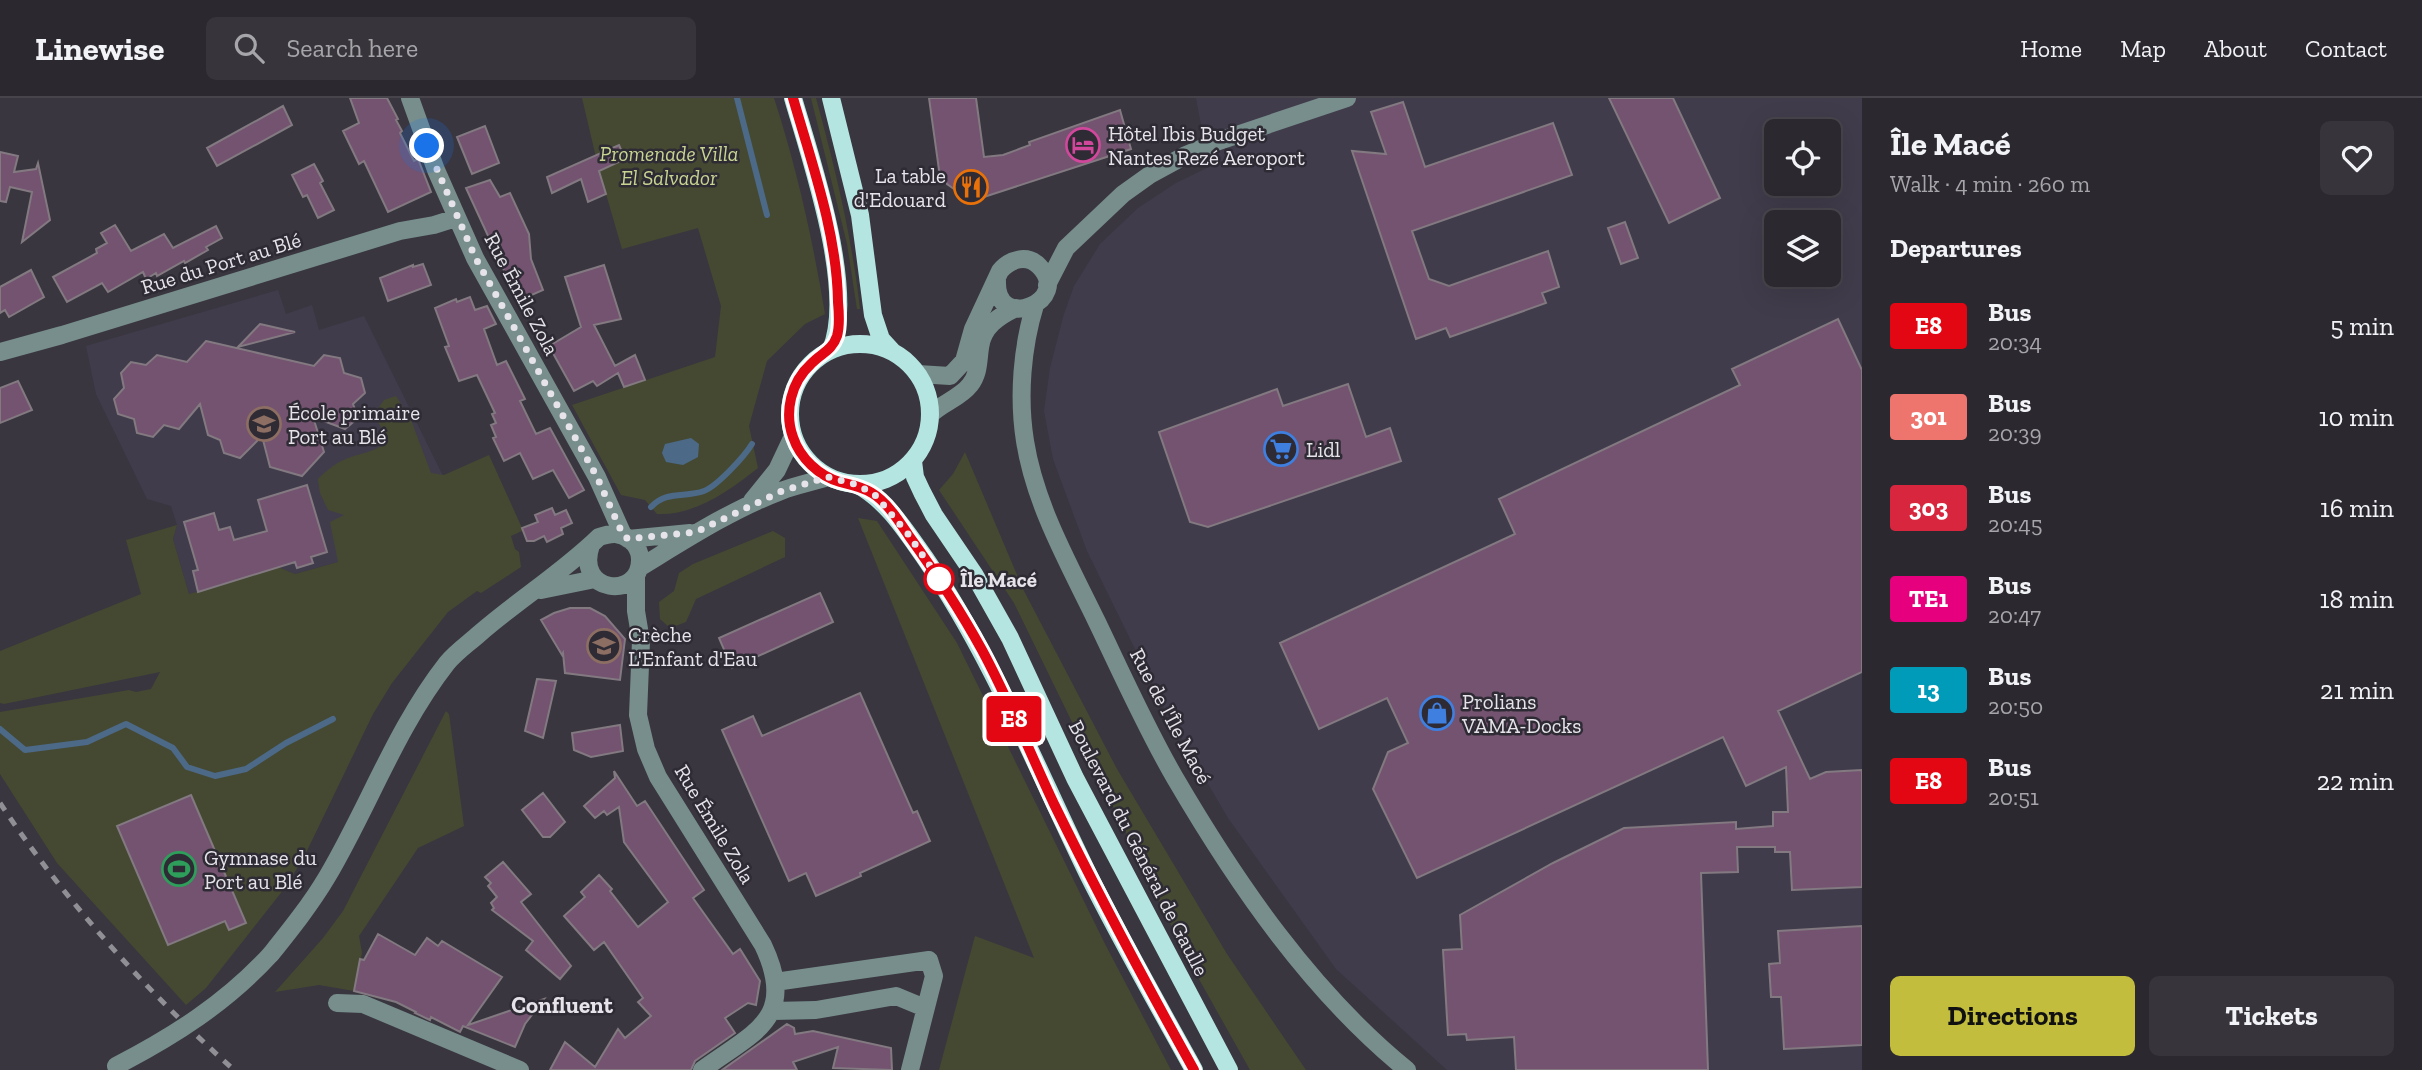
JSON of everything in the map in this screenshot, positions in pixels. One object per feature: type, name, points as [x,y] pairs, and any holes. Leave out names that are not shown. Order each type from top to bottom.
[{"type":"main road","points":[[793,98],[812,160],[834,260],[839,318],[838,333],[831,350]]},
{"type":"main road","points":[[831,98],[860,215],[873,315],[881,339],[918,374],[928,396],[930,415],[925,441],[912,461],[899,473],[884,481],[858,485]]},
{"type":"main road","points":[[892,351],[862,344],[846,345],[831,350],[810,364],[795,386],[789,411],[793,436],[806,460],[828,477],[858,485],[875,495],[953,600],[983,653],[1092,880],[1194,1070]]},
{"type":"main road","name":"Boulevard du Général de Gaulle","points":[[912,461],[922,492],[934,515],[974,574],[1010,638],[1075,778],[1229,1070]]},
{"type":"street","name":"Rue Émile Zola","points":[[410,98],[456,218],[475,257],[597,477],[625,537]]},
{"type":"street","points":[[930,415],[970,386],[977,370],[981,340],[988,328],[1003,314],[1025,312],[1043,298],[1066,248],[1123,194],[1168,164],[1257,127],[1347,98]]},
{"type":"street","name":"Rue du Port au Blé","points":[[0,352],[400,231],[456,218]]},
{"type":"street","points":[[918,374],[950,376],[961,367],[973,329],[1003,267],[1012,261],[1066,248]]},
{"type":"street","points":[[1023,259],[1041,268],[1047,285]]},
{"type":"street","points":[[997,281],[1000,296],[1007,304],[1025,312]]},
{"type":"street","name":"Rue de l'Île Macé","points":[[1025,312],[1023,425],[1039,495],[1064,554],[1174,776],[1251,897],[1310,973],[1377,1046],[1407,1070]]},
{"type":"street","points":[[748,505],[777,470],[793,436]]},
{"type":"street","points":[[609,505],[587,556],[588,567],[595,579],[606,586],[615,587],[623,585],[637,571],[696,532],[748,505],[828,477]]},
{"type":"street","points":[[625,537],[696,532]]},
{"type":"street","points":[[111,1068],[154,1047],[204,1015],[253,974],[271,954],[299,920],[328,876],[396,742],[449,660],[511,606],[534,591],[595,541],[610,533],[633,542],[639,554],[637,571]]},
{"type":"street","name":"Rue Émile Zola","points":[[637,571],[636,611],[641,642],[638,715],[646,748],[659,777],[771,962],[775,982],[773,1012]]},
{"type":"street","points":[[534,591],[595,579]]},
{"type":"street","points":[[615,587],[636,611]]},
{"type":"street","points":[[775,982],[929,960],[934,976],[910,1070]]},
{"type":"street","points":[[702,1070],[764,1024],[773,1012],[816,1010],[896,996],[925,1009]]},
{"type":"street","points":[[337,1003],[363,1004],[520,1070]]},
{"type":"shaded area","points":[[1196,98],[1862,98],[1862,1070],[1447,1070],[1336,969],[1228,818],[1165,710],[1087,551],[1053,459],[1044,411],[1050,368],[1074,286],[1100,244],[1138,208],[1176,183],[1209,167]]},
{"type":"shaded area","name":"École primaire Port au Blé","points":[[278,290],[286,314],[312,305],[319,330],[364,316],[443,476],[338,562],[295,574],[278,567],[189,594],[173,539],[177,525],[171,506],[147,499],[96,394],[86,346]]},
{"type":"green space","name":"Promenade Villa El Salvador","points":[[582,98],[774,98],[797,178],[825,314],[805,324],[767,361],[749,426],[758,468],[724,493],[685,511],[657,514],[645,500],[621,495],[572,405],[715,357],[721,306],[698,228],[622,249]]},
{"type":"green space","points":[[811,98],[816,98],[836,177],[848,229],[860,309],[857,309],[847,244]]},
{"type":"green space","points":[[396,396],[411,420],[431,473],[444,475],[489,455],[522,528],[522,531],[511,536],[515,549],[519,552],[521,567],[481,593],[477,591],[448,612],[392,683],[373,714],[303,859],[284,889],[206,988],[186,1005],[57,863],[0,774],[0,712],[129,690],[136,692],[151,689],[160,672],[4,704],[0,703],[0,651],[141,594],[126,540],[177,525],[173,539],[189,594],[278,567],[295,574],[338,562],[330,522],[344,515],[328,510],[320,493],[318,479],[342,461],[383,445],[383,430],[376,419],[376,411],[384,400]]},
{"type":"green space","points":[[965,452],[1023,589],[1117,769],[1227,954],[1306,1070],[1250,1070],[1186,956],[1014,603],[939,490],[953,474]]},
{"type":"green space","points":[[858,518],[877,521],[957,643],[1104,942],[1171,1070],[939,1070],[975,936],[1034,958]]},
{"type":"green space","points":[[773,531],[785,538],[785,557],[696,599],[686,622],[670,628],[660,619],[659,602],[674,591],[679,573],[693,564]]},
{"type":"green space","points":[[446,711],[449,714],[464,826],[418,848],[359,936],[362,953],[354,991],[319,985],[275,992],[343,911]]},
{"type":"water","points":[[691,438],[699,444],[698,457],[683,465],[666,462],[662,453],[665,444]]},
{"type":"building","points":[[350,98],[387,98],[398,119],[396,120],[402,131],[400,133],[414,161],[418,159],[431,192],[388,212],[364,161],[359,164],[343,131],[359,123]]},
{"type":"building","points":[[929,98],[976,98],[984,157],[1003,155],[1030,145],[1029,142],[1120,110],[1131,149],[984,197],[964,196],[947,184],[939,170]]},
{"type":"building","points":[[1609,98],[1673,98],[1720,198],[1669,223]]},
{"type":"building","points":[[1403,102],[1425,167],[1553,123],[1572,175],[1412,231],[1429,279],[1449,286],[1548,251],[1559,287],[1542,293],[1546,303],[1450,337],[1446,328],[1416,339],[1352,151],[1386,154],[1371,112]]},
{"type":"building","points":[[283,106],[292,125],[217,166],[207,148]]},
{"type":"building","points":[[485,126],[499,163],[472,174],[457,137]]},
{"type":"building","points":[[619,145],[625,159],[599,171],[606,194],[588,202],[581,179],[552,193],[547,177]]},
{"type":"building","points":[[0,152],[18,156],[14,172],[36,169],[38,163],[50,220],[22,242],[32,192],[10,187],[6,202],[0,201]]},
{"type":"building","points":[[314,164],[334,210],[318,218],[307,195],[303,197],[292,175]]},
{"type":"building","points":[[490,180],[500,197],[510,193],[529,234],[531,259],[543,290],[518,301],[466,188]]},
{"type":"building","points":[[1625,222],[1638,258],[1621,264],[1608,228]]},
{"type":"building","points":[[115,225],[131,251],[164,234],[173,248],[216,226],[222,238],[206,247],[208,250],[157,276],[156,273],[146,279],[143,272],[108,292],[102,283],[67,302],[53,277],[97,253],[96,249],[107,243],[101,233]]},
{"type":"building","points":[[423,264],[431,285],[388,301],[380,278],[413,265]]},
{"type":"building","points":[[604,265],[621,319],[594,325],[615,366],[635,355],[645,380],[624,387],[618,373],[597,386],[593,381],[574,391],[549,346],[581,327],[565,277]]},
{"type":"building","points":[[31,270],[44,297],[9,317],[5,310],[0,313],[0,287]]},
{"type":"building","points":[[470,297],[475,310],[487,306],[496,324],[484,329],[497,365],[506,361],[525,399],[520,401],[536,434],[550,428],[584,490],[569,498],[553,470],[533,479],[520,453],[504,461],[493,438],[496,437],[491,425],[496,423],[492,414],[495,413],[477,375],[459,381],[445,347],[449,346],[435,308],[456,299],[457,302]]},
{"type":"building","points":[[1838,319],[1862,370],[1862,672],[1778,711],[1810,779],[1826,772],[1862,770],[1862,887],[1792,890],[1790,852],[1775,852],[1775,847],[1737,847],[1738,872],[1701,873],[1708,1070],[1516,1070],[1514,1037],[1467,1040],[1466,1034],[1448,1035],[1443,950],[1462,949],[1460,915],[1553,863],[1624,828],[1736,822],[1736,829],[1773,826],[1773,812],[1788,812],[1786,767],[1746,786],[1723,737],[1417,878],[1373,789],[1388,752],[1408,743],[1387,698],[1319,729],[1280,643],[1515,534],[1499,499],[1740,385],[1732,369]]},
{"type":"building","points":[[260,324],[295,332],[238,347]]},
{"type":"building","points":[[206,341],[314,366],[324,355],[340,358],[344,373],[361,378],[365,393],[353,404],[358,418],[345,429],[313,417],[324,452],[302,476],[270,467],[262,436],[240,458],[224,453],[220,440],[208,435],[200,404],[179,429],[164,425],[153,437],[137,433],[134,419],[118,414],[114,399],[124,388],[121,373],[131,362],[146,365],[157,355],[187,362]]},
{"type":"building","points":[[18,381],[32,410],[0,423],[0,388]]},
{"type":"building","name":"Lidl","points":[[1348,384],[1366,437],[1390,428],[1401,461],[1208,527],[1190,522],[1159,432],[1277,389],[1283,406]]},
{"type":"building","points":[[307,485],[327,552],[311,557],[313,563],[297,568],[295,562],[198,592],[193,571],[198,570],[184,522],[214,513],[219,530],[230,527],[234,540],[267,531],[258,500]]},
{"type":"building","points":[[552,508],[555,515],[566,510],[572,523],[561,528],[563,534],[547,542],[544,536],[527,541],[522,528],[538,522],[535,515]]},
{"type":"building","points":[[820,593],[833,622],[732,668],[719,638]]},
{"type":"building","name":"Crèche L'Enfant d'Eau","points":[[570,608],[590,608],[605,616],[625,639],[620,680],[565,673],[563,653],[562,655],[541,620]]},
{"type":"building","points":[[537,679],[556,681],[543,738],[525,731]]},
{"type":"building","points":[[860,693],[913,813],[917,811],[930,841],[816,896],[806,873],[789,881],[722,730],[753,716],[762,736]]},
{"type":"building","points":[[620,725],[623,751],[591,757],[574,750],[572,733]]},
{"type":"building","points":[[614,771],[637,806],[645,801],[704,890],[693,898],[733,954],[740,949],[760,981],[756,1005],[748,1003],[725,1018],[735,1033],[695,1061],[691,1070],[550,1070],[565,1042],[595,1067],[618,1029],[625,1038],[651,1016],[638,1002],[643,998],[604,942],[594,950],[564,916],[585,897],[581,892],[599,875],[638,927],[668,902],[624,842],[619,807],[607,815],[604,811],[595,818],[584,806],[615,778]]},
{"type":"building","points":[[543,793],[565,822],[550,837],[543,837],[522,810]]},
{"type":"building","name":"Gymnase du Port au Blé","points":[[191,795],[246,923],[229,930],[225,921],[168,945],[117,826]]},
{"type":"building","points":[[503,862],[531,894],[521,902],[571,966],[560,979],[526,950],[533,941],[492,910],[494,908],[491,903],[497,897],[485,877]]},
{"type":"building","points":[[1862,926],[1862,1045],[1784,1049],[1781,997],[1771,997],[1769,964],[1780,963],[1778,931]]},
{"type":"building","points":[[378,934],[415,955],[427,938],[438,946],[442,941],[502,977],[468,1025],[544,999],[525,1024],[515,1047],[463,1026],[460,1032],[396,1002],[354,991],[360,959],[364,960]]},
{"type":"building","points":[[787,1024],[794,1028],[795,1034],[813,1031],[891,1048],[892,1070],[833,1068],[838,1047],[793,1062],[797,1070],[722,1070]]},
{"type":"waterway","points":[[737,98],[767,215]]},
{"type":"waterway","points":[[651,507],[663,498],[697,493],[709,488],[730,470],[752,444]]},
{"type":"waterway","points":[[0,729],[25,750],[87,742],[126,724],[173,748],[187,767],[215,776],[246,769],[286,743],[333,719]]},
{"type":"railway","points":[[0,803],[52,875],[109,944],[170,1009],[234,1070]]},
{"type":"bus line","name":"E8","points":[[793,98],[812,160],[826,220],[834,260],[839,318],[838,333],[831,350],[816,359],[804,371],[792,394],[789,411],[793,436],[801,453],[813,467],[828,477],[858,485],[875,495],[908,534],[947,590],[983,653],[1092,880],[1194,1070]]},
{"type":"place","name":"Hôtel Ibis Budget Nantes Rezé Aeroport","points":[[1083,145]]},
{"type":"place","name":"La table d'Edouard","points":[[971,187]]},
{"type":"place","name":"École primaire Port au Blé","points":[[264,424]]},
{"type":"place","name":"Lidl","points":[[1281,449]]},
{"type":"place","name":"Île Macé","points":[[939,579]]},
{"type":"place","name":"Crèche L'Enfant d'Eau","points":[[604,646]]},
{"type":"place","name":"Prolians VAMA-Docks","points":[[1437,713]]},
{"type":"place","name":"Gymnase du Port au Blé","points":[[179,869]]},
{"type":"district","name":"Confluent","points":[[562,1005]]},
{"type":"route","points":[[427,146],[475,257],[597,477],[623,535],[628,539],[696,532],[748,505],[828,477],[858,485],[875,495],[908,534],[939,579]]}]
